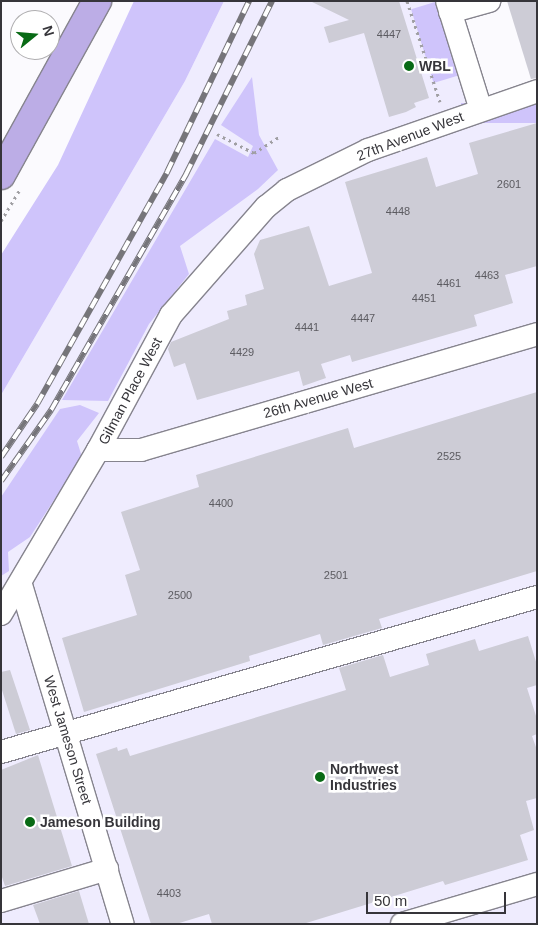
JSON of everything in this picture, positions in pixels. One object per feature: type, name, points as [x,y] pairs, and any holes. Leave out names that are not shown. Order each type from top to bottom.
[{"type":"main road","points":[[1,175],[97,1]]},
{"type":"street","points":[[481,110],[449,7],[489,1]]},
{"type":"street","name":"27th Avenue West","points":[[287,190],[368,150],[537,91]]},
{"type":"street","name":"Gilman Place West","points":[[1,614],[21,584],[98,450],[171,315],[266,207],[287,190]]},
{"type":"street","name":"26th Avenue West","points":[[98,450],[142,450],[537,334]]},
{"type":"street","name":"West Jameson Street","points":[[21,584],[123,924]]},
{"type":"street","points":[[1,752],[537,597]]},
{"type":"street","points":[[1,901],[107,869]]},
{"type":"street","points":[[402,924],[450,917],[537,884]]},
{"type":"path","points":[[407,1],[440,102]]},
{"type":"path","points":[[217,134],[254,153],[279,137]]},
{"type":"shaded area","points":[[134,1],[224,1],[185,81],[1,395],[1,255],[58,165]]},
{"type":"shaded area","points":[[224,1],[435,1],[472,123],[537,103],[537,924],[1,924],[1,395],[185,81]]},
{"type":"shaded area","points":[[435,2],[458,76],[434,83],[411,9]]},
{"type":"shaded area","points":[[252,77],[259,135],[278,170],[258,189],[180,246],[189,274],[149,324],[108,401],[62,400],[215,139],[248,157],[253,146],[221,125]]},
{"type":"shaded area","points":[[461,103],[537,103],[537,123],[461,123]]},
{"type":"shaded area","points":[[80,405],[99,413],[77,441],[82,457],[30,537],[8,552],[9,571],[1,576],[1,497],[60,409]]},
{"type":"building","points":[[310,1],[399,1],[429,98],[414,103],[416,107],[406,112],[389,117],[364,33],[329,43],[324,27],[349,20]]},
{"type":"building","points":[[507,1],[537,1],[537,78],[531,79]]},
{"type":"building","points":[[537,123],[537,266],[505,275],[513,303],[474,315],[477,326],[352,362],[350,355],[321,364],[326,378],[303,386],[299,371],[197,400],[185,363],[174,367],[168,349],[171,342],[229,319],[227,311],[247,305],[245,295],[264,289],[254,254],[260,240],[309,226],[329,286],[372,273],[345,182],[427,157],[436,187],[478,174],[469,143]]},
{"type":"building","points":[[537,392],[537,571],[379,619],[382,628],[323,645],[320,634],[249,656],[250,661],[84,712],[62,638],[137,615],[125,575],[140,570],[121,512],[199,487],[196,475],[348,428],[354,448]]},
{"type":"building","name":"Northwest Industries","points":[[528,636],[537,665],[537,685],[527,688],[537,719],[537,734],[532,736],[537,750],[537,798],[526,801],[534,830],[520,835],[528,860],[445,885],[443,881],[303,924],[212,924],[209,914],[176,924],[151,924],[96,754],[117,747],[118,751],[127,748],[130,756],[346,690],[339,668],[383,655],[390,677],[429,665],[426,654],[475,639],[479,651]]},
{"type":"building","points":[[10,670],[30,730],[16,734],[1,687],[1,672]]},
{"type":"building","name":"Jameson Building","points":[[38,755],[72,866],[5,886],[1,874],[1,770]]},
{"type":"building","points":[[79,891],[89,924],[40,924],[33,905]]},
{"type":"railway","points":[[1,457],[37,404],[167,172],[249,1]]},
{"type":"railway","points":[[1,481],[51,410],[186,174],[272,1]]},
{"type":"place","name":"WBL","points":[[409,66]]},
{"type":"place","name":"Northwest Industries","points":[[320,777]]},
{"type":"place","name":"Jameson Building","points":[[30,822]]}]
